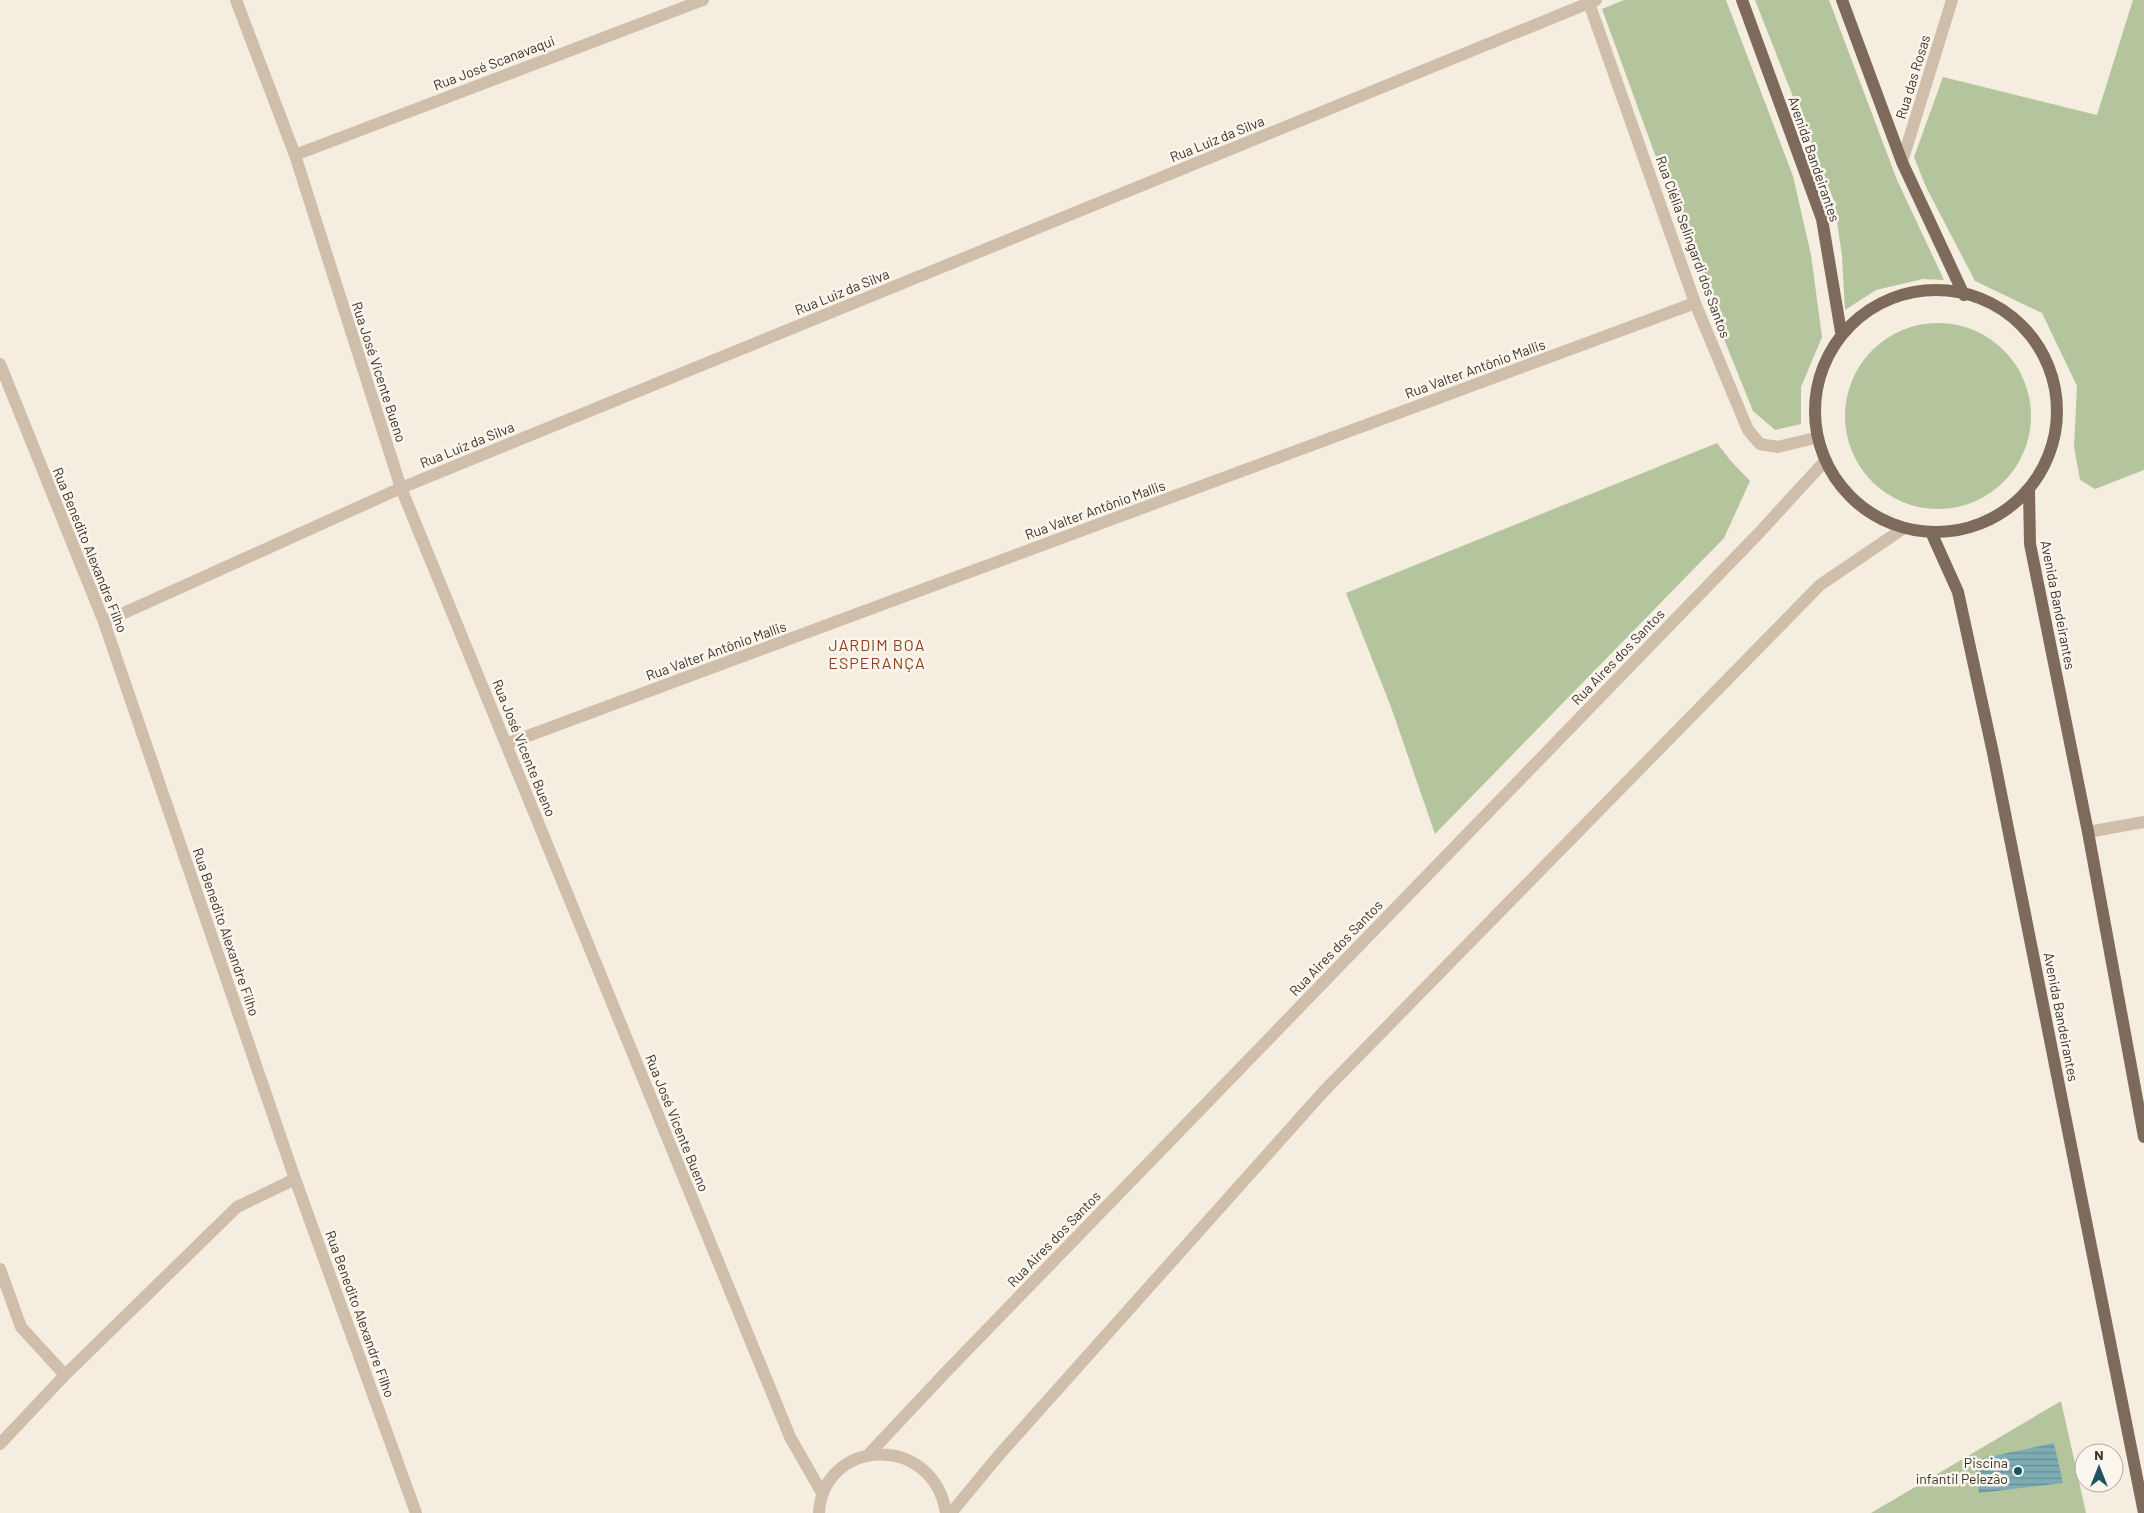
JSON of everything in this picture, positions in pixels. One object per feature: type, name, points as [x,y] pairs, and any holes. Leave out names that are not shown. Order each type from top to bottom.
[{"type":"main road","name":"Avenida Bandeirantes","points":[[1742,0],[1822,220],[1841,332]]},
{"type":"main road","points":[[1842,0],[1902,162],[1964,295]]},
{"type":"main road","points":[[1938,290],[1964,295],[1992,302],[2015,318],[2035,338],[2049,362],[2057,389],[2058,416],[2055,442],[2045,468],[2029,490],[2009,509],[1985,523],[1959,530],[1931,532],[1904,528],[1879,518],[1857,503],[1838,484],[1815,438],[1815,408],[1818,382],[1827,357],[1841,332],[1861,315],[1884,301],[1909,292],[1938,290]]},
{"type":"main road","name":"Avenida Bandeirantes","points":[[2029,490],[2030,544],[2088,832],[2144,1138]]},
{"type":"main road","name":"Avenida Bandeirantes","points":[[1931,532],[1958,592],[1991,744],[2144,1513]]},
{"type":"street","name":"Rua José Vicente Bueno","points":[[236,0],[295,155],[401,488],[790,1437],[822,1493]]},
{"type":"street","name":"Rua José Scanavaqui","points":[[295,155],[703,0]]},
{"type":"street","name":"Rua das Rosas","points":[[1902,162],[1952,0]]},
{"type":"street","name":"Rua Clélia Selingardi dos Santos","points":[[1592,2],[1695,303],[1748,430],[1760,444],[1778,447],[1815,438]]},
{"type":"street","name":"Rua Luiz da Silva","points":[[104,622],[401,488],[1592,2]]},
{"type":"street","name":"Rua Valter Antônio Mallis","points":[[506,744],[1695,303]]},
{"type":"street","name":"Rua Benedito Alexandre Filho","points":[[0,364],[104,622],[295,1179],[415,1512]]},
{"type":"street","name":"Rua Aires dos Santos","points":[[868,1456],[966,1352],[1758,534],[1825,461]]},
{"type":"street","points":[[951,1513],[1006,1448],[1324,1091],[1820,585],[1904,528]]},
{"type":"street","points":[[2088,832],[2144,822]]},
{"type":"street","points":[[0,1444],[65,1375],[237,1208],[295,1179]]},
{"type":"street","points":[[0,1269],[21,1327],[65,1375]]},
{"type":"street","name":"Rua Aires dos Santos","points":[[818,1512],[822,1493],[835,1474],[850,1463],[868,1456],[887,1454],[906,1458],[922,1468],[936,1482],[944,1499],[946,1513]]},
{"type":"green space","points":[[1624,0],[1726,0],[1793,176],[1811,255],[1822,337],[1801,387],[1801,424],[1775,430],[1753,411],[1705,292],[1602,9]]},
{"type":"green space","points":[[1755,0],[1829,0],[1897,180],[1944,280],[1923,279],[1876,290],[1845,310],[1842,256],[1834,201]]},
{"type":"green space","points":[[2133,0],[2144,0],[2144,470],[2095,489],[2080,480],[2074,447],[2077,386],[2042,313],[1975,281],[1926,187],[1914,157],[1943,77],[2097,115]]},
{"type":"green space","points":[[1938,323],[1974,330],[2004,350],[2024,380],[2031,416],[2024,452],[2004,482],[1974,502],[1938,509],[1902,502],[1872,482],[1852,452],[1845,416],[1852,380],[1872,350],[1902,330]]},
{"type":"green space","points":[[1717,443],[1750,481],[1724,538],[1435,834],[1391,707],[1346,593]]},
{"type":"green space","points":[[2061,1401],[2074,1459],[2074,1493],[2082,1493],[2086,1513],[1871,1513]]},
{"type":"water","name":"Piscina infantil Pelezão","points":[[2054,1443],[2063,1483],[1979,1493],[1975,1460]]},
{"type":"place","name":"Piscina infantil Pelezão","points":[[2018,1471]]},
{"type":"district","name":"JARDIM BOA ESPERANÇA","points":[[877,654]]}]
